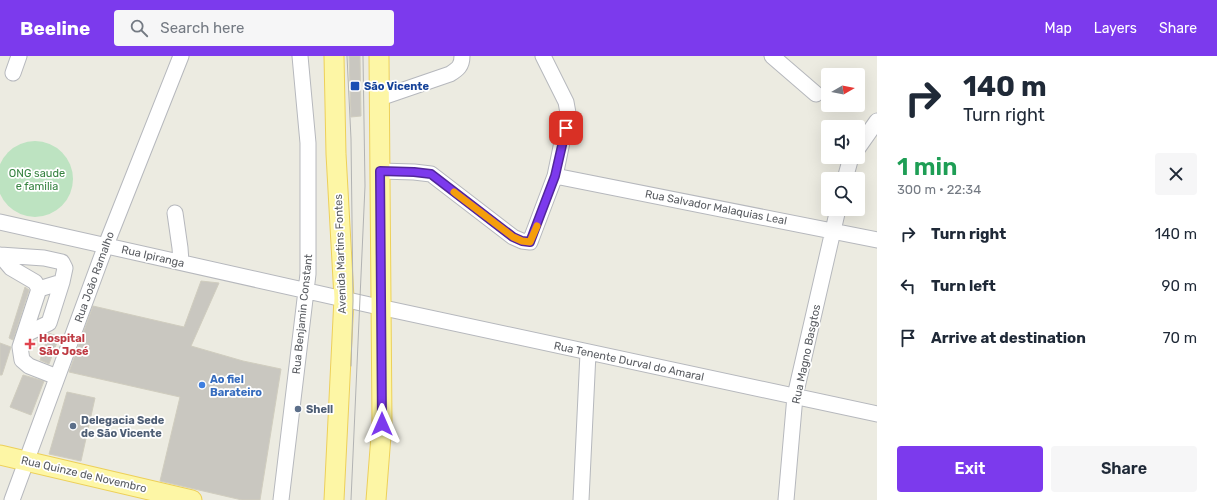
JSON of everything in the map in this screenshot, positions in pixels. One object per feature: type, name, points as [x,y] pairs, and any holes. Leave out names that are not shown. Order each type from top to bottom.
[{"type":"main road","name":"Avenida Martins Fontes","points":[[334,56],[337,176],[344,298],[334,500]]},
{"type":"main road","points":[[376,500],[382,424],[380,98],[378,56]]},
{"type":"main road","name":"Rua Quinze de Novembro","points":[[0,455],[27,461],[147,495],[192,500]]},
{"type":"street","points":[[13,72],[19,56]]},
{"type":"street","name":"Rua João Ramalho","points":[[12,500],[106,245],[181,56]]},
{"type":"street","name":"Rua Benjamin Constant","points":[[281,500],[306,290],[308,245],[308,143],[300,56]]},
{"type":"street","points":[[380,98],[450,74],[458,69],[462,62],[462,56]]},
{"type":"street","points":[[380,171],[431,174],[513,237],[522,241],[530,242],[555,176],[568,113],[566,102],[543,56]]},
{"type":"street","points":[[772,56],[816,94]]},
{"type":"street","points":[[865,138],[877,122]]},
{"type":"street","name":"Rua Salvador Malaquias Leal","points":[[555,176],[877,240]]},
{"type":"street","points":[[175,212],[181,262]]},
{"type":"street","name":"Rua Magno Basgtos","points":[[786,500],[795,396],[836,216]]},
{"type":"street","name":"Rua Ipiranga","points":[[0,222],[306,290]]},
{"type":"street","points":[[0,255],[44,258],[62,262],[65,268],[49,323],[24,335]]},
{"type":"street","points":[[0,255],[11,268],[35,282],[39,289],[20,347],[22,360],[29,366],[57,377]]},
{"type":"street","points":[[39,289],[62,282]]},
{"type":"street","points":[[306,290],[344,298]]},
{"type":"street","name":"Rua Tenente Durval do Amaral","points":[[344,298],[588,353],[877,414]]},
{"type":"street","points":[[581,500],[588,353]]},
{"type":"green space","name":"ONG saude e familia","points":[[27,141],[43,141],[50,143],[67,158],[73,171],[73,187],[71,194],[62,206],[50,215],[43,217],[27,217],[20,215],[8,206],[-1,194],[-1,164],[8,152],[20,143]]},
{"type":"building","name":"São Vicente","points":[[349,56],[360,56],[361,116],[351,117]]},
{"type":"building","name":"Ao fiel Barateiro","points":[[201,281],[219,283],[191,346],[243,361],[281,369],[260,500],[242,500],[160,481],[180,397],[69,372],[93,306],[184,327]]},
{"type":"building","points":[[25,287],[29,290],[13,340],[9,338]]},
{"type":"building","points":[[49,333],[59,337],[49,364],[40,360]]},
{"type":"building","points":[[0,343],[11,347],[2,375],[0,375]]},
{"type":"building","points":[[23,375],[44,381],[31,415],[10,407]]},
{"type":"building","name":"Delegacia Sede de São Vicente","points":[[67,392],[95,398],[81,461],[49,454]]},
{"type":"tram line","points":[[347,56],[351,139],[353,301],[351,366]]},
{"type":"tram line","points":[[351,500],[365,186],[363,56]]},
{"type":"slow traffic","points":[[454,192],[513,237],[522,241],[530,242],[537,226]]},
{"type":"place","name":"São Vicente","points":[[355,86]]},
{"type":"place","name":"Hospital São José","points":[[30,344]]},
{"type":"place","name":"Ao fiel Barateiro","points":[[202,385]]},
{"type":"place","name":"Shell","points":[[298,409]]},
{"type":"place","name":"Delegacia Sede de São Vicente","points":[[73,426]]},
{"type":"route","points":[[382,424],[380,171],[431,174],[513,237],[522,241],[530,242],[555,176],[566,128]]}]
